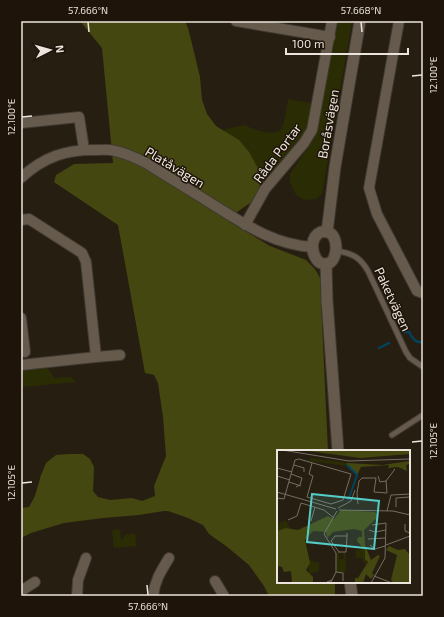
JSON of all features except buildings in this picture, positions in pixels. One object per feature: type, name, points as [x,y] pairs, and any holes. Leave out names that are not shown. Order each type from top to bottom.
[{"type":"street","points":[[236,21],[330,36]]},
{"type":"street","name":"Råda Portar","points":[[245,225],[265,189],[304,143],[312,130],[332,21]]},
{"type":"street","name":"Boråsvägen","points":[[327,232],[335,167],[360,21]]},
{"type":"street","points":[[399,21],[369,188],[377,214],[417,291],[423,292]]},
{"type":"street","points":[[21,123],[79,117],[84,150]]},
{"type":"street","name":"Platåvägen","points":[[21,178],[36,165],[67,152],[84,150],[114,150],[132,156],[152,166],[245,225],[266,236],[288,244],[313,247]]},
{"type":"street","points":[[21,220],[29,219],[82,253],[86,262],[96,357]]},
{"type":"street","points":[[321,232],[327,232],[331,233],[334,237],[336,242],[336,251],[334,260],[326,264],[320,263],[317,260],[313,247],[315,237],[321,232]]},
{"type":"street","points":[[326,264],[327,300],[338,450]]},
{"type":"street","points":[[21,318],[25,352]]},
{"type":"street","points":[[21,365],[120,355]]},
{"type":"street","points":[[76,596],[78,580],[86,558]]},
{"type":"street","points":[[153,596],[158,577],[169,558]]},
{"type":"street","points":[[215,581],[224,596]]},
{"type":"street","points":[[21,590],[35,582]]},
{"type":"street","points":[[350,583],[352,596]]},
{"type":"lane","name":"Paketvägen","points":[[336,251],[353,255],[362,262],[368,271],[406,352],[410,358],[423,367]]},
{"type":"lane","points":[[392,434],[423,416]]},
{"type":"green space","points":[[336,21],[352,21],[322,194],[316,199],[304,200],[296,195],[290,182],[290,174],[313,140],[318,128]]},
{"type":"green space","points":[[288,99],[312,103],[304,136],[259,192],[260,175],[257,166],[243,148],[223,130],[244,125],[264,132],[270,133],[279,131],[284,122]]},
{"type":"green space","points":[[47,367],[54,378],[71,377],[76,382],[21,387],[21,370]]},
{"type":"green space","points":[[120,529],[121,540],[125,535],[135,533],[136,546],[114,548],[112,530]]},
{"type":"shaded area","points":[[80,21],[185,21],[200,77],[202,100],[207,114],[216,126],[239,140],[249,152],[259,170],[259,192],[253,201],[237,212],[230,222],[270,246],[306,260],[315,269],[320,278],[328,450],[277,450],[277,583],[335,583],[334,596],[269,596],[264,586],[249,565],[209,534],[203,525],[168,511],[64,523],[31,533],[21,538],[21,508],[29,507],[35,496],[46,463],[56,455],[83,454],[90,459],[94,467],[93,491],[98,497],[110,500],[132,498],[142,501],[155,496],[154,486],[166,456],[163,417],[158,383],[154,375],[145,373],[118,225],[54,182],[56,175],[74,164],[113,163],[102,48]]},
{"type":"waterway","points":[[405,332],[409,332],[416,341],[423,342]]},
{"type":"waterway","points":[[379,348],[389,343]]}]
